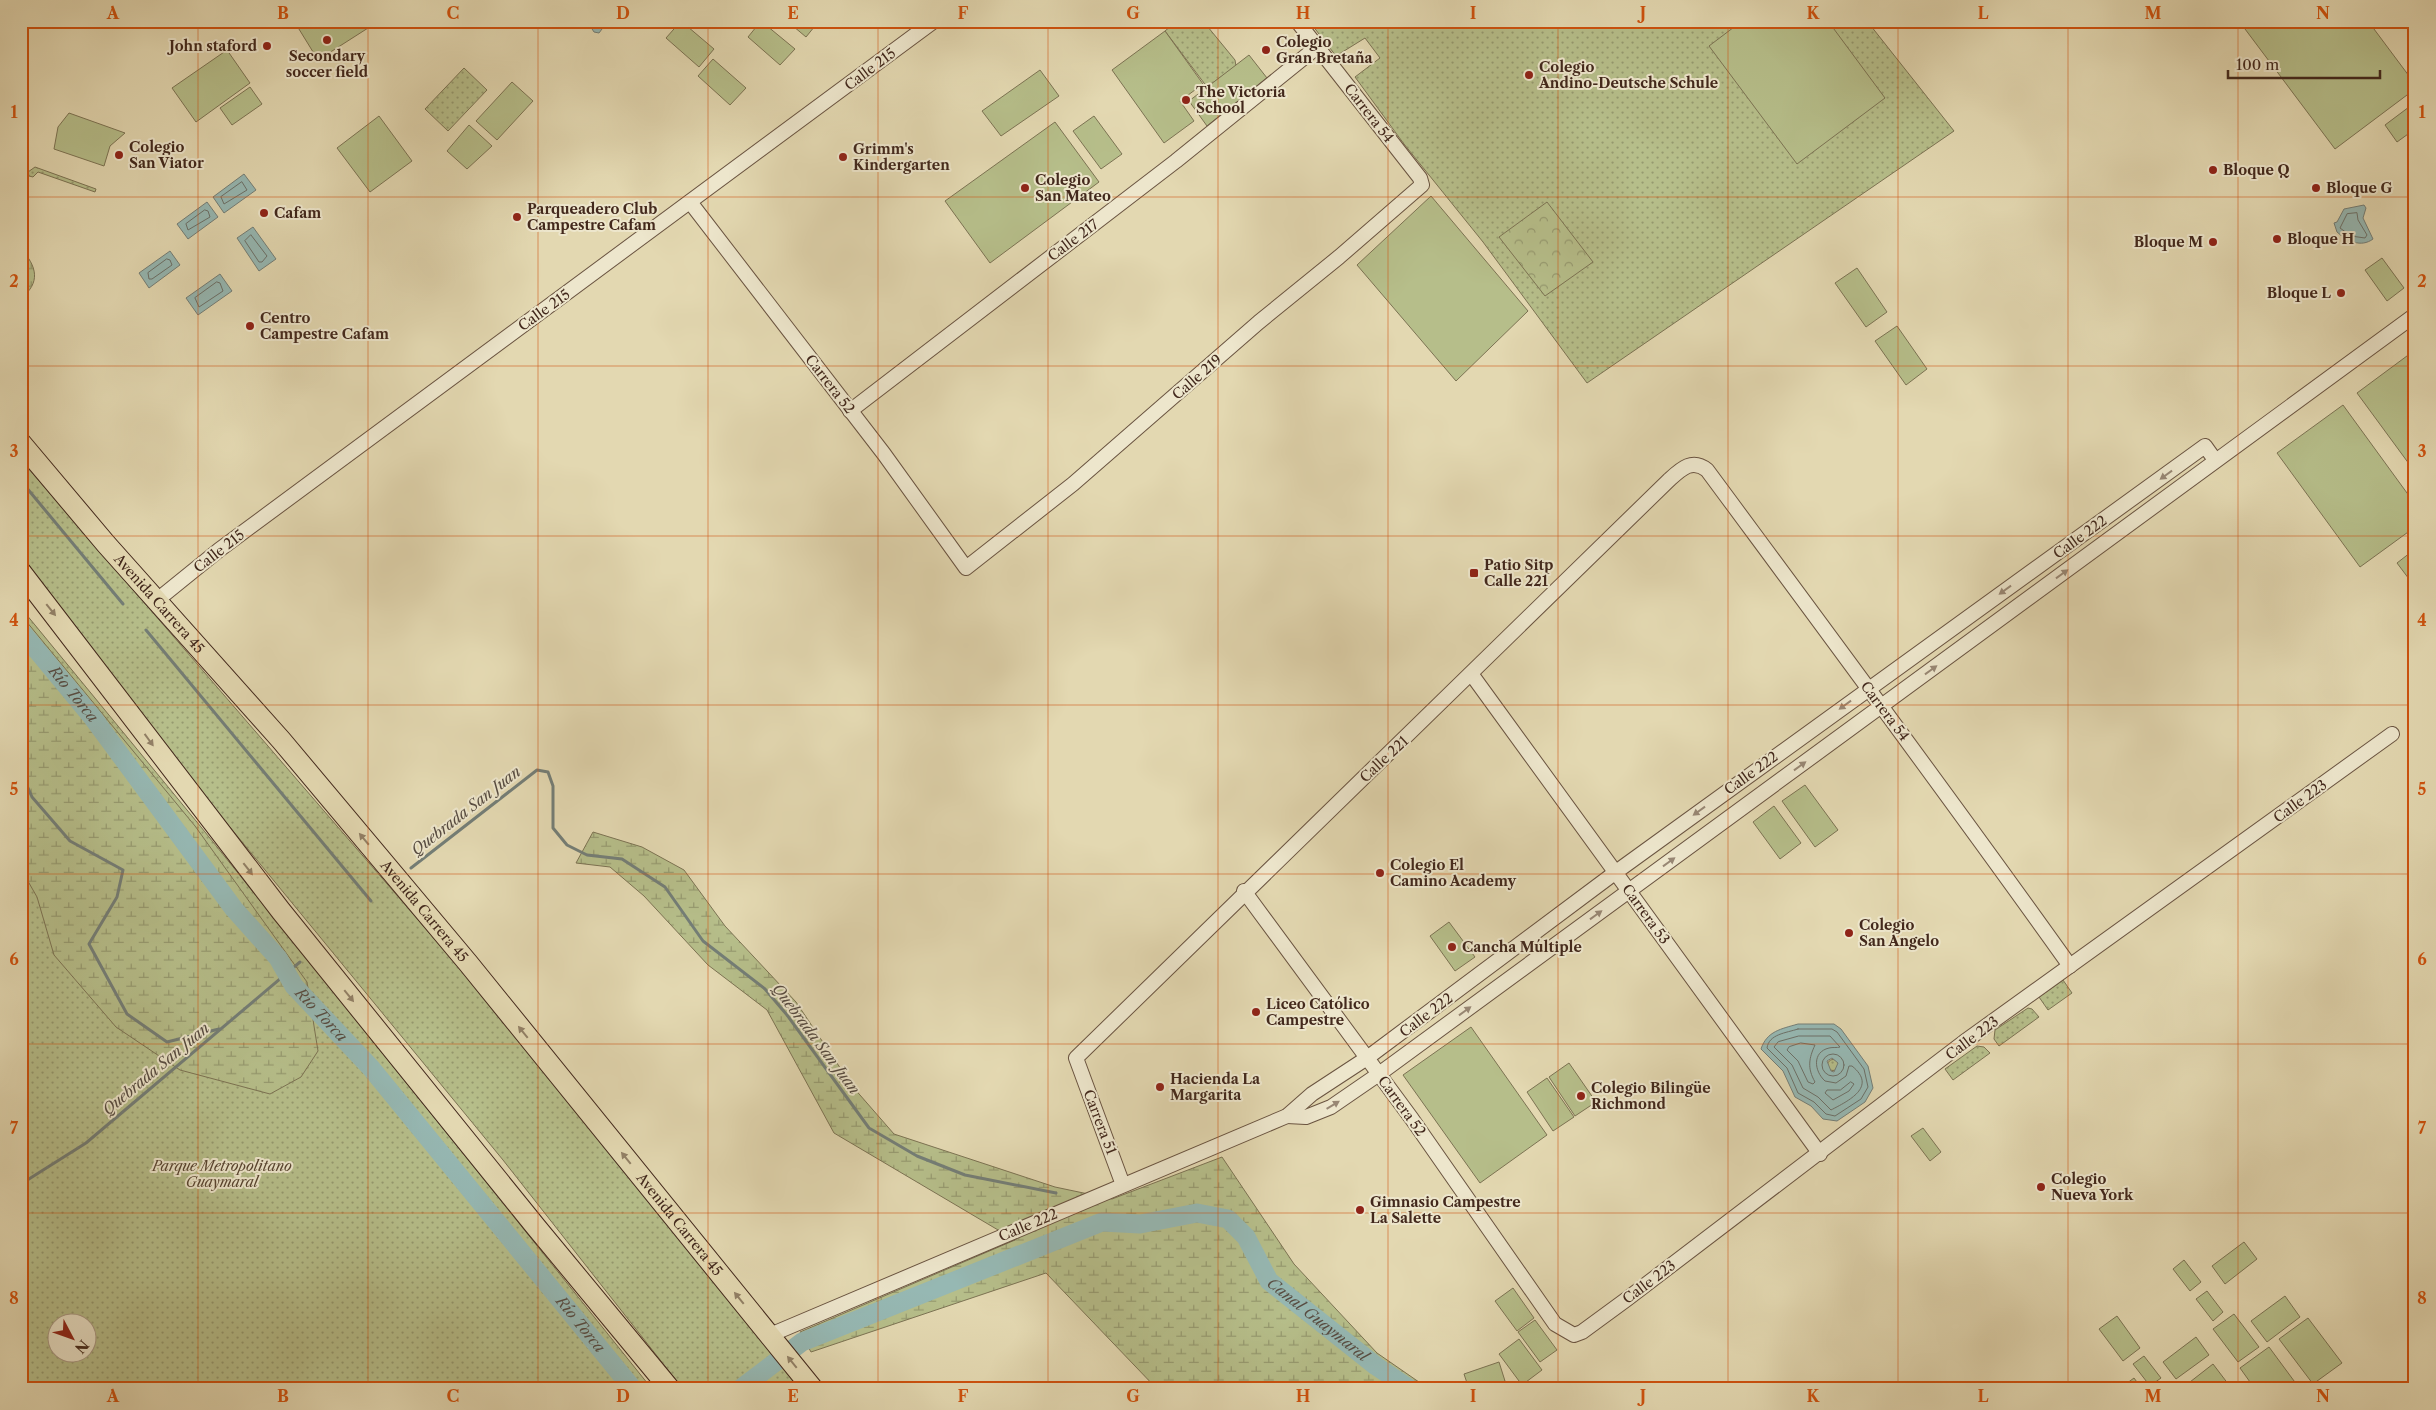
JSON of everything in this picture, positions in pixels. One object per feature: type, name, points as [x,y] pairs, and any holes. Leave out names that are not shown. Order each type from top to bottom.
[{"type":"highway","name":"Avenida Carrera 45","points":[[21,443],[156,601],[281,740],[468,963],[813,1389]]},
{"type":"highway","points":[[21,572],[275,903],[536,1227],[670,1389]]},
{"type":"street","name":"Calle 215","points":[[156,601],[219,550],[934,21]]},
{"type":"street","name":"Carrera 54","points":[[1297,21],[1422,182]]},
{"type":"street","name":"Calle 217","points":[[850,411],[1176,161],[1317,47]]},
{"type":"street","name":"Calle 219","points":[[966,568],[1103,458],[1259,322],[1421,188],[1422,182]]},
{"type":"street","name":"Carrera 52","points":[[690,202],[850,411],[966,568]]},
{"type":"street","name":"Calle 222","points":[[1287,1116],[1306,1117],[1316,1113],[1331,1106],[1379,1074],[2415,315]]},
{"type":"street","name":"Calle 222","points":[[770,1335],[1287,1116],[1312,1094],[1368,1058],[1616,872],[2205,446],[2215,460]]},
{"type":"street","name":"Carrera 54","points":[[1694,464],[1700,464],[1708,470],[1942,787],[2070,966]]},
{"type":"street","name":"Calle 221","points":[[1076,1058],[1244,891],[1472,675],[1669,480],[1685,467],[1694,464]]},
{"type":"street","name":"Carrera 53","points":[[1472,675],[1820,1154]]},
{"type":"street","name":"Calle 223","points":[[1555,1324],[1574,1335],[1582,1332],[1820,1154],[1964,1042],[2392,734]]},
{"type":"street","name":"Carrera 52","points":[[1244,891],[1368,1058],[1555,1324]]},
{"type":"street","name":"Carrera 51","points":[[1076,1058],[1123,1185]]},
{"type":"green space","name":"Secondary soccer field","points":[[294,21],[379,21],[318,60]]},
{"type":"green space","points":[[681,21],[714,49],[699,67],[666,38]]},
{"type":"green space","points":[[761,21],[795,49],[780,65],[748,37]]},
{"type":"green space","points":[[787,21],[819,21],[806,37]]},
{"type":"green space","points":[[1177,21],[1203,21],[1235,60],[1236,66],[1207,87],[1165,31]]},
{"type":"green space","points":[[1309,21],[1867,21],[1954,131],[1587,383],[1483,242],[1404,144],[1355,77],[1380,58],[1365,38],[1336,56]]},
{"type":"green space","points":[[1742,21],[1828,21],[1885,98],[1797,164],[1709,46]]},
{"type":"green space","points":[[2239,21],[2368,21],[2415,84],[2415,89],[2335,149]]},
{"type":"green space","points":[[1165,31],[1203,84],[1180,101],[1194,121],[1164,143],[1112,70]]},
{"type":"green space","points":[[227,50],[250,83],[196,122],[172,88]]},
{"type":"green space","points":[[1249,55],[1267,78],[1207,126],[1189,101]]},
{"type":"green space","points":[[713,59],[746,88],[730,105],[698,76]]},
{"type":"green space","points":[[464,68],[487,90],[448,131],[425,109]]},
{"type":"green space","points":[[1040,70],[1059,96],[1001,136],[982,111]]},
{"type":"green space","points":[[512,82],[533,101],[497,140],[476,121]]},
{"type":"green space","points":[[250,87],[262,104],[232,125],[220,108]]},
{"type":"green space","points":[[2409,107],[2415,114],[2415,129],[2397,142],[2385,125]]},
{"type":"green space","points":[[69,113],[125,133],[110,146],[104,166],[54,149],[58,127]]},
{"type":"green space","points":[[379,116],[412,161],[370,192],[337,148]]},
{"type":"green space","points":[[1094,116],[1122,154],[1101,169],[1073,131]]},
{"type":"green space","points":[[1055,122],[1099,182],[990,263],[945,201]]},
{"type":"green space","points":[[21,124],[27,159],[21,163]]},
{"type":"green space","points":[[469,125],[492,146],[467,169],[447,151]]},
{"type":"green space","points":[[35,167],[96,189],[95,192],[38,172],[33,177],[29,176],[28,172]]},
{"type":"green space","points":[[1431,196],[1528,311],[1456,381],[1357,265]]},
{"type":"green space","points":[[1547,202],[1593,262],[1545,296],[1499,237]]},
{"type":"green space","points":[[21,249],[31,262],[34,280],[32,286],[21,298]]},
{"type":"green space","points":[[2382,258],[2404,288],[2387,301],[2365,270]]},
{"type":"green space","points":[[1857,268],[1887,312],[1866,327],[1835,283]]},
{"type":"green space","points":[[1897,326],[1927,369],[1906,385],[1875,341]]},
{"type":"green space","points":[[2415,350],[2415,472],[2357,393]]},
{"type":"green space","points":[[2343,405],[2415,504],[2415,527],[2360,567],[2277,453]]},
{"type":"green space","points":[[21,460],[470,980],[804,1389],[683,1389],[503,1160],[215,809],[21,555]]},
{"type":"green space","points":[[2415,549],[2415,587],[2397,563]]},
{"type":"green space","name":"Parque Metropolitano Guaymaral","points":[[21,608],[201,827],[652,1389],[21,1389]]},
{"type":"green space","points":[[21,615],[195,826],[307,982],[318,1051],[301,1077],[270,1094],[180,1070],[116,1027],[54,955],[37,897],[21,869]]},
{"type":"green space","points":[[1805,785],[1838,830],[1815,847],[1782,801]]},
{"type":"green space","points":[[1774,806],[1801,843],[1780,859],[1753,822]]},
{"type":"green space","points":[[593,832],[642,847],[684,870],[725,926],[796,1002],[853,1087],[894,1134],[1055,1187],[1112,1199],[1222,1157],[1294,1264],[1377,1353],[1429,1389],[1157,1389],[1046,1273],[811,1352],[800,1332],[1015,1240],[834,1133],[767,1010],[708,965],[644,896],[610,867],[576,863]]},
{"type":"green space","name":"Cancha Múltiple","points":[[1449,922],[1475,957],[1455,971],[1430,936]]},
{"type":"green space","points":[[2063,980],[2072,993],[2048,1010],[2039,997]]},
{"type":"green space","points":[[2028,1008],[2032,1009],[2039,1017],[1999,1046],[1994,1039],[1995,1030]]},
{"type":"green space","points":[[1471,1027],[1547,1135],[1480,1183],[1403,1075]]},
{"type":"green space","points":[[1977,1046],[1984,1047],[1990,1053],[1953,1080],[1945,1069]]},
{"type":"green space","points":[[1833,1059],[1839,1065],[1833,1071],[1827,1065]]},
{"type":"green space","points":[[1569,1063],[1596,1102],[1575,1116],[1549,1077]]},
{"type":"green space","points":[[1547,1078],[1574,1117],[1553,1131],[1527,1092]]},
{"type":"green space","points":[[1923,1128],[1941,1152],[1930,1161],[1911,1136]]},
{"type":"green space","points":[[2244,1242],[2257,1259],[2225,1284],[2212,1266]]},
{"type":"green space","points":[[2184,1260],[2201,1282],[2190,1291],[2173,1269]]},
{"type":"green space","points":[[1513,1288],[1534,1318],[1517,1331],[1495,1301]]},
{"type":"green space","points":[[2207,1291],[2223,1312],[2213,1321],[2196,1299]]},
{"type":"green space","points":[[2285,1296],[2300,1317],[2267,1342],[2251,1321]]},
{"type":"green space","points":[[2234,1314],[2259,1347],[2238,1362],[2213,1329]]},
{"type":"green space","points":[[2117,1316],[2140,1348],[2123,1361],[2099,1329]]},
{"type":"green space","points":[[2308,1318],[2342,1363],[2313,1384],[2279,1339]]},
{"type":"green space","points":[[1535,1320],[1557,1350],[1540,1362],[1518,1332]]},
{"type":"green space","points":[[2196,1337],[2209,1355],[2176,1379],[2163,1362]]},
{"type":"green space","points":[[1519,1339],[1542,1370],[1522,1385],[1499,1354]]},
{"type":"green space","points":[[2269,1347],[2300,1389],[2255,1389],[2240,1368]]},
{"type":"green space","points":[[2144,1356],[2161,1378],[2150,1386],[2133,1364]]},
{"type":"green space","points":[[1499,1362],[1505,1381],[1482,1389],[1469,1389],[1464,1374]]},
{"type":"green space","points":[[2213,1364],[2232,1389],[2181,1389]]},
{"type":"green space","points":[[2134,1378],[2142,1389],[2119,1389]]},
{"type":"green space","points":[[1606,1386],[1610,1389],[1531,1389],[1538,1388]]},
{"type":"water","points":[[587,21],[608,21],[599,33],[594,32]]},
{"type":"water","points":[[244,174],[256,190],[224,213],[213,197]]},
{"type":"water","points":[[207,202],[218,217],[188,239],[177,224]]},
{"type":"water","points":[[2364,205],[2366,208],[2363,218],[2373,239],[2364,243],[2354,242],[2337,232],[2334,223],[2337,222],[2344,209]]},
{"type":"water","points":[[253,227],[276,259],[259,271],[237,238]]},
{"type":"water","points":[[170,251],[180,265],[149,288],[139,273]]},
{"type":"water","points":[[220,274],[232,291],[198,315],[186,298]]},
{"type":"water","points":[[1798,1024],[1834,1024],[1841,1029],[1868,1066],[1873,1088],[1865,1102],[1837,1121],[1823,1119],[1811,1106],[1795,1097],[1783,1071],[1761,1049],[1771,1034],[1780,1029]],"holes":[[[1832,1058],[1838,1063],[1834,1072],[1831,1071],[1827,1061]]]},
{"type":"waterway","points":[[21,481],[123,604]]},
{"type":"waterway","points":[[146,630],[371,901]]},
{"type":"waterway","name":"Río Torca","points":[[21,631],[93,718],[234,909],[278,958],[294,986],[371,1068],[633,1389]]},
{"type":"waterway","name":"Quebrada San Juan","points":[[411,868],[537,770],[548,772],[553,786],[553,828],[567,845],[587,855],[622,859],[665,887],[703,941],[765,989],[787,1015],[869,1128],[917,1156],[965,1175],[1056,1193]]},
{"type":"waterway","points":[[21,772],[32,797],[70,841],[123,870],[117,897],[89,944],[127,1014],[167,1042],[219,1029]]},
{"type":"waterway","name":"Quebrada San Juan","points":[[21,1184],[86,1143],[300,962]]},
{"type":"waterway","name":"Canal Guaymaral","points":[[740,1389],[802,1342],[1102,1222],[1140,1224],[1197,1213],[1228,1219],[1246,1237],[1269,1281],[1376,1366],[1410,1389]]},
{"type":"place","name":"Secondary soccer field","points":[[327,40]]},
{"type":"place","name":"John staford","points":[[267,46]]},
{"type":"place","name":"Colegio Gran Bretaña","points":[[1266,50]]},
{"type":"place","name":"Colegio Andino-Deutsche Schule","points":[[1529,75]]},
{"type":"place","name":"The Victoria School","points":[[1186,100]]},
{"type":"place","name":"Colegio San Viator","points":[[119,155]]},
{"type":"place","name":"Grimm's Kindergarten","points":[[843,157]]},
{"type":"place","name":"Bloque Q","points":[[2213,170]]},
{"type":"place","name":"Colegio San Mateo","points":[[1025,188]]},
{"type":"place","name":"Bloque G","points":[[2316,188]]},
{"type":"place","name":"Cafam","points":[[264,213]]},
{"type":"place","name":"Parqueadero Club Campestre Cafam","points":[[517,217]]},
{"type":"place","name":"Bloque H","points":[[2277,239]]},
{"type":"place","name":"Bloque M","points":[[2213,242]]},
{"type":"place","name":"Bloque L","points":[[2341,293]]},
{"type":"place","name":"Centro Campestre Cafam","points":[[250,326]]},
{"type":"place","name":"Patio Sitp Calle 221","points":[[1474,573]]},
{"type":"place","name":"Colegio El Camino Academy","points":[[1380,873]]},
{"type":"place","name":"Colegio San Angelo","points":[[1849,933]]},
{"type":"place","name":"Cancha Múltiple","points":[[1452,947]]},
{"type":"place","name":"Liceo Católico Campestre","points":[[1256,1012]]},
{"type":"place","name":"Hacienda La Margarita","points":[[1160,1087]]},
{"type":"place","name":"Colegio Bilingüe Richmond","points":[[1581,1096]]},
{"type":"place","name":"Colegio Nueva York","points":[[2041,1187]]},
{"type":"place","name":"Gimnasio Campestre La Salette","points":[[1360,1210]]}]
